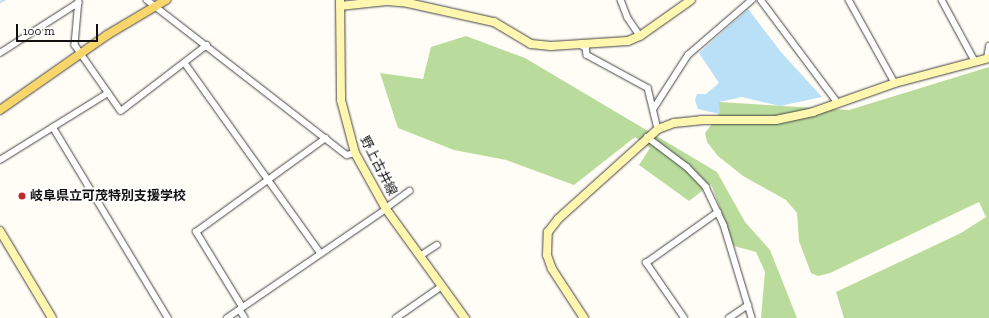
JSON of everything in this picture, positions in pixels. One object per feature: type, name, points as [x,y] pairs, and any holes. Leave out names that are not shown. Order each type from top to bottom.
[{"type":"main road","points":[[0,110],[81,54],[166,0]]},
{"type":"street","points":[[147,0],[154,7],[207,45],[348,155],[355,153]]},
{"type":"street","points":[[621,0],[628,18],[640,36]]},
{"type":"street","points":[[340,3],[388,1],[408,3],[494,22],[531,44],[581,45],[628,41],[640,36],[691,0]]},
{"type":"street","points":[[654,108],[688,55],[752,0]]},
{"type":"street","points":[[761,0],[838,103]]},
{"type":"street","points":[[849,0],[895,83]]},
{"type":"street","points":[[942,0],[976,61]]},
{"type":"street","points":[[79,1],[75,45],[121,111],[207,45]]},
{"type":"street","points":[[0,53],[79,1]]},
{"type":"street","name":"野上古井線","points":[[340,3],[341,100],[355,153],[386,208],[465,318]]},
{"type":"street","points":[[581,45],[586,48],[587,55],[648,88],[658,129]]},
{"type":"street","points":[[584,318],[552,269],[546,254],[548,232],[558,219],[611,174],[646,137],[658,129],[674,123],[701,120],[776,120],[813,112],[895,83],[988,58],[989,46]]},
{"type":"street","points":[[185,63],[321,254]]},
{"type":"street","points":[[0,160],[108,93]]},
{"type":"street","points":[[53,127],[168,318]]},
{"type":"street","points":[[646,137],[687,167],[706,187],[718,212],[752,318]]},
{"type":"street","points":[[245,318],[196,232],[326,138]]},
{"type":"street","points":[[227,318],[321,254],[409,191]]},
{"type":"street","points":[[684,318],[646,263],[718,212]]},
{"type":"street","points":[[0,231],[52,318]]},
{"type":"street","points":[[420,256],[437,245]]},
{"type":"street","points":[[396,318],[442,286]]},
{"type":"street","points":[[729,318],[748,305]]},
{"type":"green space","points":[[466,36],[525,58],[717,172],[745,222],[770,250],[797,318],[761,318],[765,272],[756,252],[734,246],[711,184],[689,201],[639,165],[650,148],[635,137],[574,185],[506,160],[454,150],[398,128],[380,73],[423,79],[431,47]]},
{"type":"green space","points":[[989,67],[989,318],[844,318],[836,292],[961,233],[986,217],[979,202],[830,273],[818,276],[811,273],[799,241],[797,213],[786,200],[743,176],[718,156],[707,142],[705,133],[718,116],[719,102],[849,110]]},
{"type":"water","points":[[748,9],[781,52],[822,97],[780,106],[742,97],[719,102],[720,114],[698,109],[695,100],[697,94],[706,94],[719,83],[699,53]]},
{"type":"waterway","points":[[0,2],[5,0]]},
{"type":"place","name":"岐阜県立可茂特別支援学校","points":[[22,196]]}]
